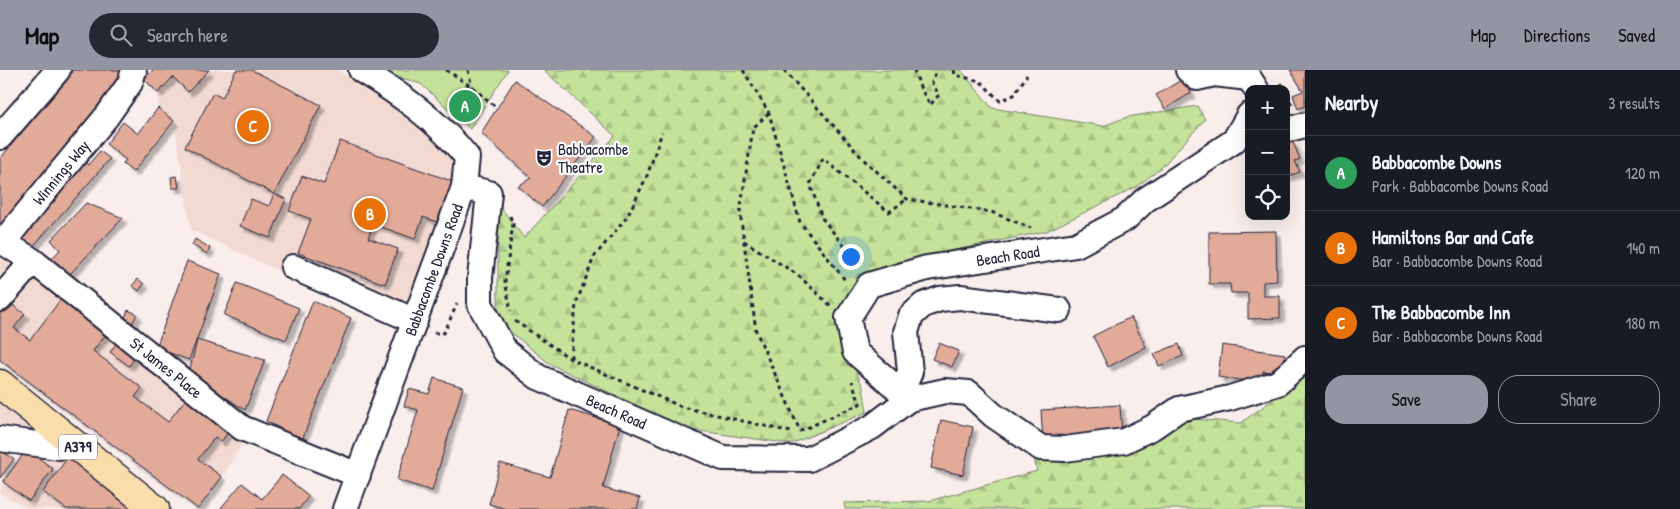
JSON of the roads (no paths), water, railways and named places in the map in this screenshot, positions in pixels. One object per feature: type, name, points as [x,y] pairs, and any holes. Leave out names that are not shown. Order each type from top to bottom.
[{"type":"main road","name":"A379","points":[[0,384],[155,509]]},
{"type":"street","points":[[0,137],[58,70]]},
{"type":"street","name":"Winnings Way","points":[[33,261],[3,242],[107,116],[130,83],[134,70]]},
{"type":"street","name":"Babbacombe Downs Road","points":[[345,509],[464,187],[466,157],[451,138],[397,93],[361,70]]},
{"type":"street","points":[[1188,70],[1197,78],[1214,74],[1249,78],[1253,85]]},
{"type":"street","points":[[1290,129],[1305,125]]},
{"type":"street","name":"Beach Road","points":[[905,396],[855,352],[848,318],[869,285],[927,268],[1076,245],[1125,219],[1145,200],[1241,139],[1245,127]]},
{"type":"street","name":"Beach Road","points":[[464,187],[490,193],[480,278],[480,304],[506,351],[538,377],[723,458],[809,459],[872,427],[905,396],[945,391],[969,393],[993,415],[1041,448],[1065,449],[1124,441],[1153,427],[1179,409],[1230,398],[1278,383],[1305,358]]},
{"type":"street","points":[[0,299],[33,261]]},
{"type":"street","name":"St James Place","points":[[33,261],[242,428],[358,474]]},
{"type":"street","points":[[293,267],[413,327]]},
{"type":"street","points":[[905,396],[910,372],[906,332],[911,316],[923,304],[940,298],[960,297],[1060,310]]},
{"type":"street","points":[[0,439],[59,447],[71,442]]},
{"type":"place","name":"Babbacombe Downs","points":[[465,106]]},
{"type":"place","name":"The Babbacombe Inn","points":[[253,126]]},
{"type":"place","name":"Babbacombe Theatre","points":[[544,158]]},
{"type":"place","name":"Hamiltons Bar and Cafe","points":[[370,214]]}]
